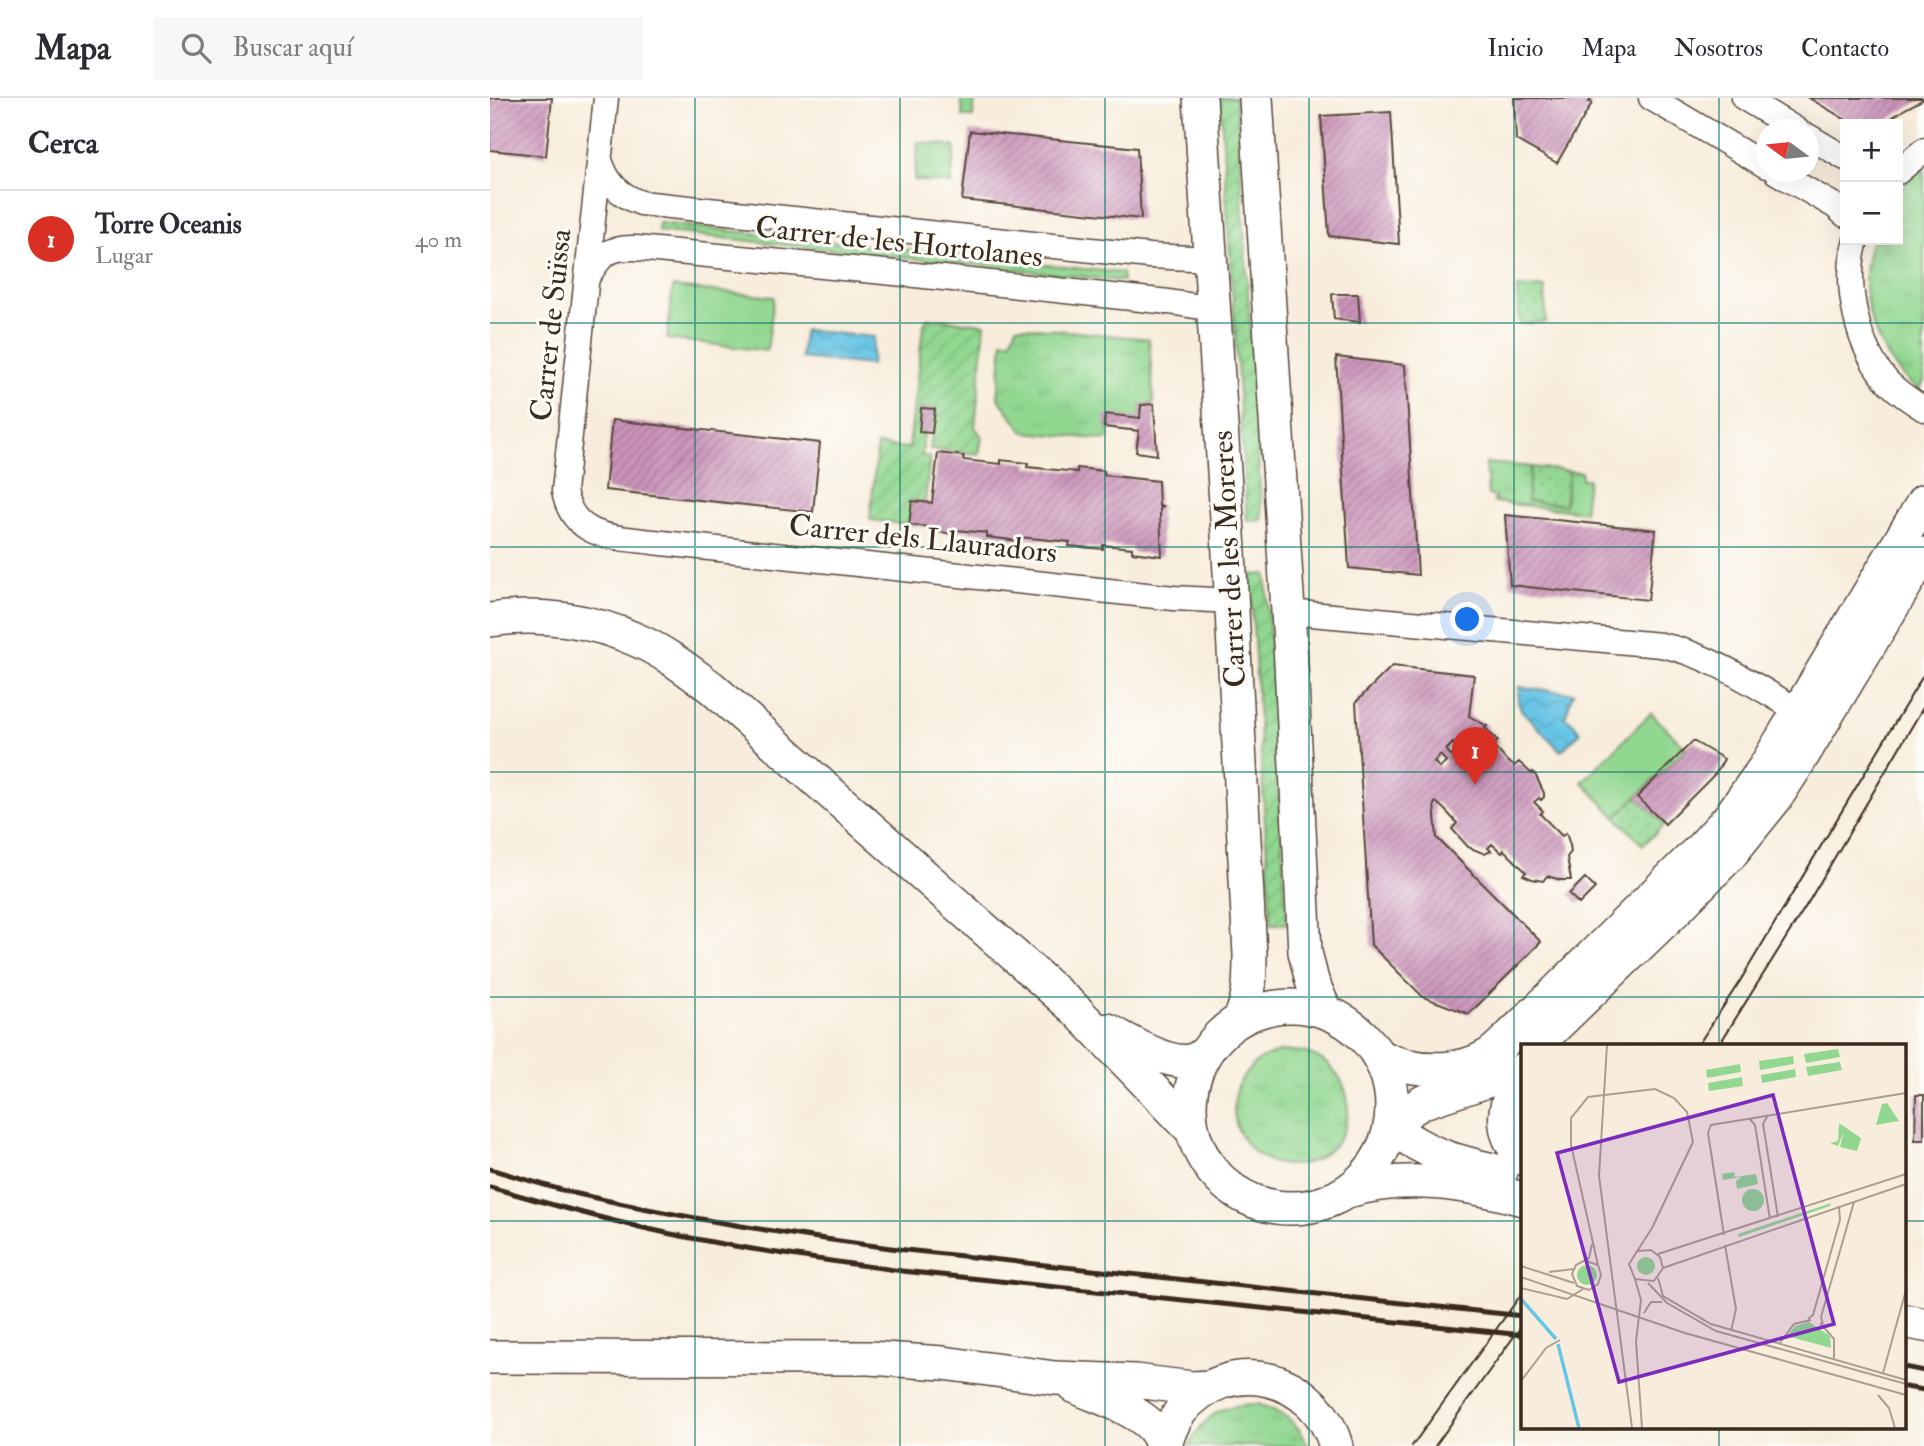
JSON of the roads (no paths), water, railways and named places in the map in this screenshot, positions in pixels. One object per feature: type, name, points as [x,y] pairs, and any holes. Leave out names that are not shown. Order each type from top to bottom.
[{"type":"main road","name":"Carrer de les Moreres","points":[[1200,98],[1232,601],[1250,955],[1247,1004],[1240,1019]]},
{"type":"main road","name":"Carrer de les Moreres","points":[[1256,98],[1288,612],[1305,952],[1311,981],[1325,1011]]},
{"type":"main road","points":[[1378,1056],[1392,1063],[1432,1069],[1465,1064],[1492,1052],[1720,828],[1752,787],[1924,501]]},
{"type":"main road","points":[[1539,1044],[1706,879],[1754,827],[1795,768],[1924,554]]},
{"type":"main road","points":[[490,620],[535,617],[573,620],[639,641],[681,664],[723,697],[1076,1010],[1192,1130]]},
{"type":"main road","points":[[1346,1192],[1370,1171],[1385,1143],[1391,1124],[1388,1079],[1378,1056],[1353,1027],[1325,1011],[1294,1005],[1259,1010],[1240,1019],[1216,1039],[1205,1053],[1192,1085],[1189,1113],[1200,1154],[1222,1182],[1251,1201],[1285,1209],[1317,1205],[1370,1184],[1394,1181],[1477,1187],[1521,1198]]},
{"type":"main road","points":[[1076,1010],[1120,1038],[1162,1056],[1181,1061],[1195,1060],[1205,1053]]},
{"type":"main road","points":[[1391,1124],[1423,1102],[1484,1082],[1521,1059]]},
{"type":"main road","points":[[1521,1073],[1508,1100],[1505,1118],[1509,1136],[1521,1156]]},
{"type":"main road","points":[[1391,1124],[1415,1144],[1435,1154],[1521,1178]]},
{"type":"main road","points":[[1906,1321],[1924,1325]]},
{"type":"main road","points":[[490,1357],[869,1357],[943,1363],[1055,1378],[1211,1387]]},
{"type":"main road","points":[[1055,1378],[1146,1420],[1164,1446]]},
{"type":"main road","points":[[1164,1446],[1180,1413],[1194,1398],[1211,1387],[1230,1380],[1251,1378],[1272,1380],[1291,1387],[1308,1399],[1322,1414],[1336,1446]]},
{"type":"street","name":"Carrer de Suïssa","points":[[606,98],[565,491],[573,515],[591,531],[608,536]]},
{"type":"street","points":[[1651,98],[1756,160]]},
{"type":"street","points":[[1744,98],[1779,119]]},
{"type":"street","points":[[1819,143],[1840,155]]},
{"type":"street","points":[[1903,167],[1924,150]]},
{"type":"street","name":"Carrer de les Hortolanes","points":[[600,160],[604,173],[618,191],[641,203],[1150,256],[1211,259]]},
{"type":"street","points":[[1793,182],[1840,210]]},
{"type":"street","points":[[1855,245],[1851,273],[1852,301],[1861,335],[1887,381],[1904,397],[1924,409]]},
{"type":"street","name":"Carrer de les Hortolanes","points":[[589,275],[596,263],[614,249],[636,248],[981,282],[1214,309]]},
{"type":"street","name":"Carrer dels Llauradors","points":[[608,536],[1174,598],[1232,601]]},
{"type":"street","points":[[1288,612],[1682,649],[1705,658],[1799,710]]},
{"type":"water","points":[[804,330],[874,337],[871,365],[801,358]]},
{"type":"water","points":[[1519,687],[1573,693],[1565,717],[1580,733],[1561,751],[1522,711],[1518,702]]},
{"type":"tram line","points":[[1699,1044],[1740,981],[1924,674]]},
{"type":"tram line","points":[[1720,1044],[1809,901],[1924,706]]},
{"type":"tram line","points":[[1412,1446],[1521,1295]]},
{"type":"tram line","points":[[1435,1446],[1521,1327]]},
{"type":"railway","points":[[490,1169],[619,1203],[824,1239],[1521,1316]]},
{"type":"railway","points":[[490,1187],[666,1233],[822,1260],[902,1271],[1521,1335]]},
{"type":"railway","points":[[1906,1367],[1924,1371]]},
{"type":"railway","points":[[1906,1387],[1924,1390]]},
{"type":"place","name":"Torre Oceanis","points":[[1475,785]]}]
